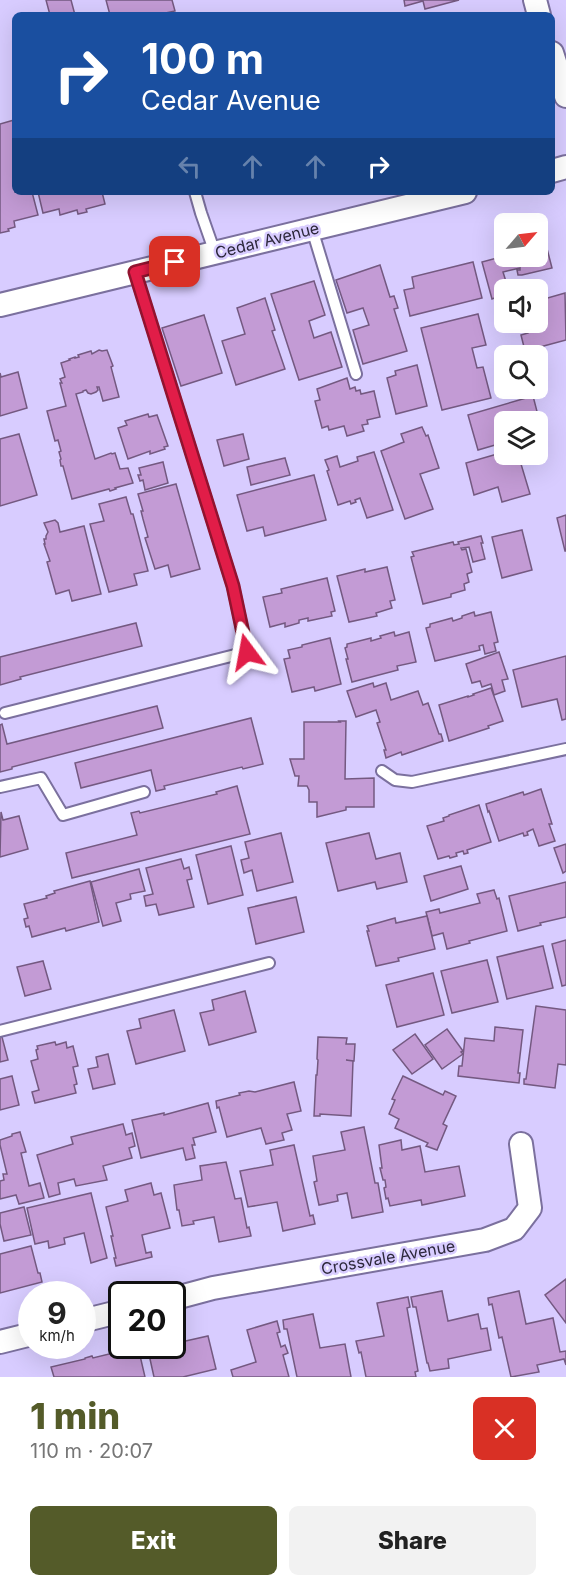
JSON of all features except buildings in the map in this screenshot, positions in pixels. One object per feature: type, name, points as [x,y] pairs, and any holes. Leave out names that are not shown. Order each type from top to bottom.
[{"type":"street","points":[[555,62],[566,96]]},
{"type":"street","name":"Cedar Avenue","points":[[0,305],[453,195]]},
{"type":"street","name":"Crossvale Avenue","points":[[186,1295],[213,1288],[485,1240],[514,1228],[530,1208],[521,1144]]},
{"type":"street","points":[[0,1342],[18,1338]]},
{"type":"lane","points":[[196,195],[215,253]]},
{"type":"lane","points":[[312,229],[356,374]]},
{"type":"lane","points":[[5,713],[247,652],[233,586],[135,272]]},
{"type":"lane","points":[[382,771],[395,780],[412,782],[566,749]]},
{"type":"lane","points":[[0,787],[41,778],[63,815],[144,792]]},
{"type":"lane","points":[[0,1031],[269,963]]},
{"type":"route","points":[[175,262],[135,272],[233,586],[247,652]]}]
